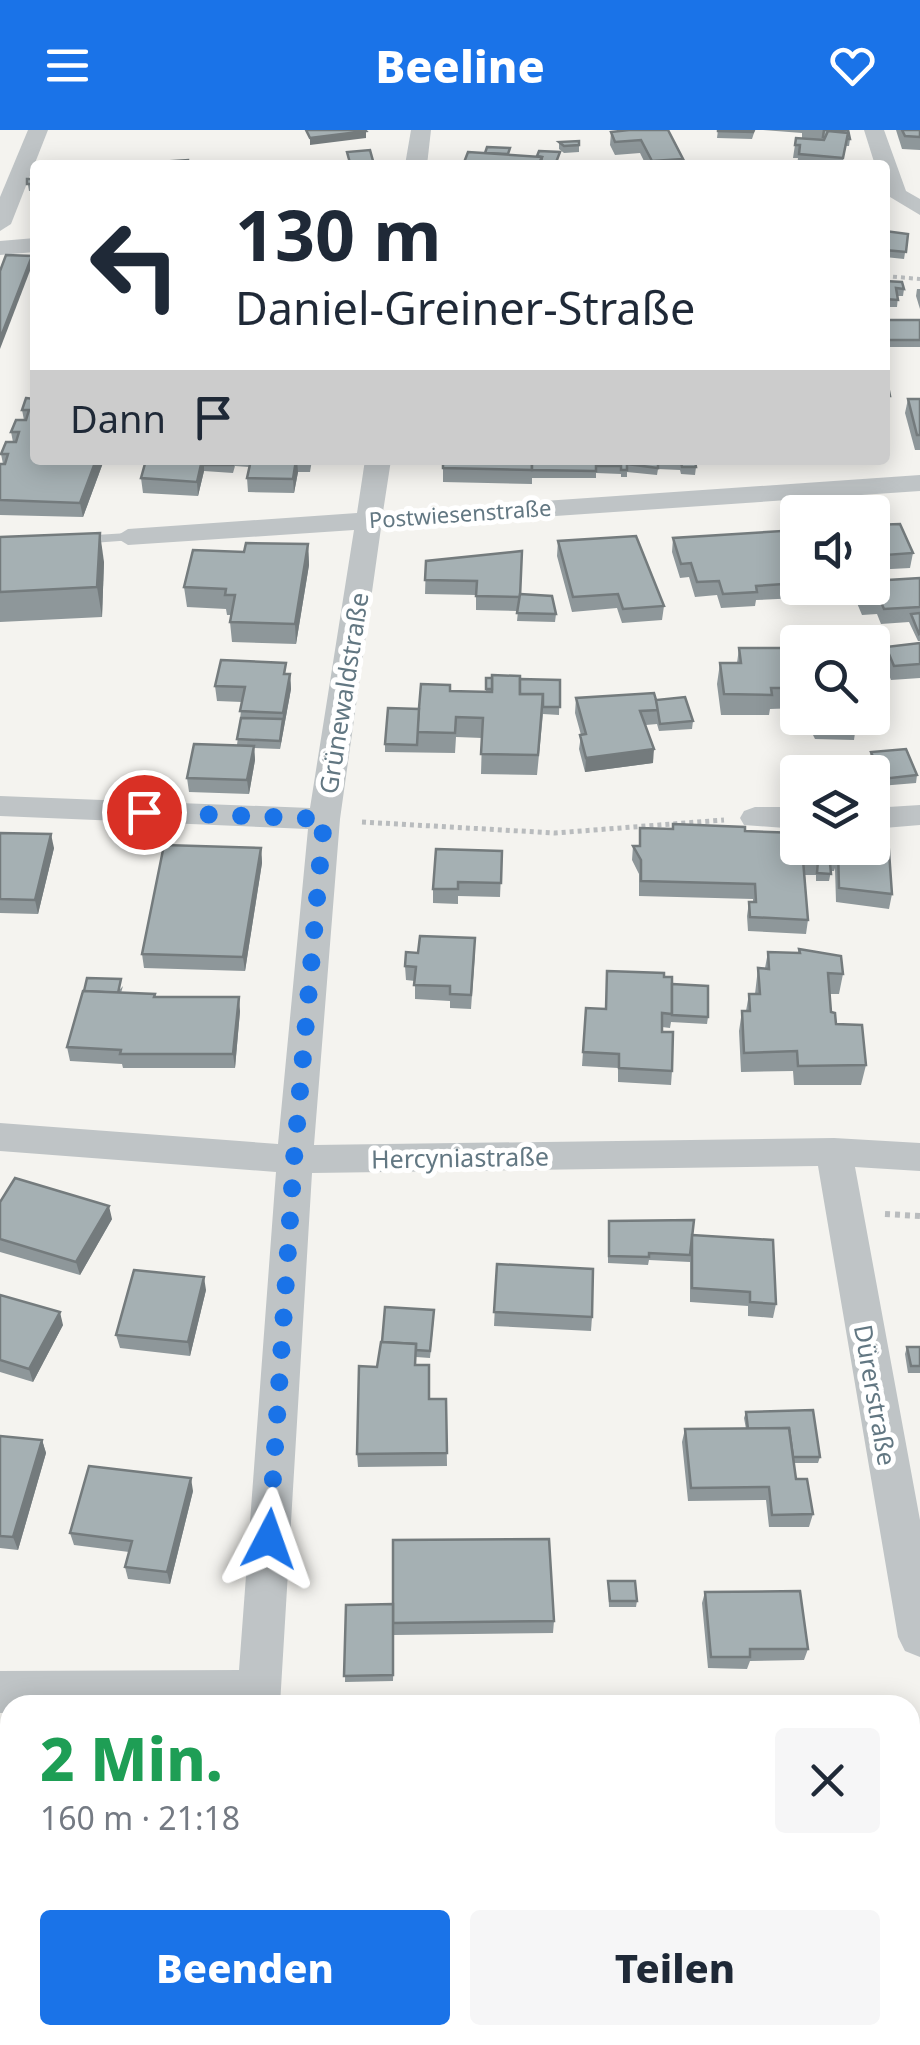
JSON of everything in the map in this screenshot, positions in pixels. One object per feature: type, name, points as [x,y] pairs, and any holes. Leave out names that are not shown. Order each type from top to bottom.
[{"type":"street","points":[[0,224],[7,185],[38,130]]},
{"type":"street","points":[[417,160],[421,130]]},
{"type":"street","points":[[874,130],[884,160]]},
{"type":"street","points":[[890,177],[896,194],[920,208]]},
{"type":"street","points":[[0,248],[30,245]]},
{"type":"street","name":"Grünewaldstraße","points":[[259,1695],[294,1159],[324,819],[377,465]]},
{"type":"street","name":"Postwiesenstraße","points":[[128,537],[918,487]]},
{"type":"street","points":[[0,806],[324,819]]},
{"type":"street","points":[[890,818],[920,815]]},
{"type":"street","points":[[755,818],[780,818]]},
{"type":"street","name":"Hercyniastraße","points":[[0,1136],[294,1159],[834,1152],[920,1158]]},
{"type":"street","name":"Dürerstraße","points":[[834,1152],[920,1637]]},
{"type":"street","points":[[0,1692],[130,1695]]},
{"type":"lane","name":"Postwiesenstraße","points":[[55,542],[128,537]]},
{"type":"path","points":[[890,276],[920,279]]},
{"type":"path","points":[[324,819],[555,833],[755,818]]},
{"type":"building","points":[[306,130],[365,130],[366,131],[310,138]]},
{"type":"building","points":[[668,130],[683,159],[651,160],[641,140],[615,142],[611,132]]},
{"type":"building","points":[[824,130],[848,130],[850,139],[846,139],[848,133],[828,131],[823,137]]},
{"type":"building","points":[[902,130],[920,130],[920,137],[905,136]]},
{"type":"building","points":[[828,131],[848,133],[843,158],[799,154],[796,138],[824,140]]},
{"type":"building","points":[[579,141],[579,145],[564,146],[559,142]]},
{"type":"building","points":[[487,147],[510,148],[508,154],[485,153]]},
{"type":"building","points":[[370,150],[373,160],[349,160],[347,152]]},
{"type":"building","points":[[539,151],[560,152],[557,160],[542,160],[537,156]]},
{"type":"building","points":[[468,152],[542,157],[540,160],[465,160]]},
{"type":"building","points":[[890,232],[908,234],[906,252],[890,250]]},
{"type":"building","points":[[6,255],[30,256],[0,339],[0,271]]},
{"type":"building","points":[[890,281],[902,282],[904,289],[896,288],[898,300],[890,299]]},
{"type":"building","points":[[890,320],[920,320],[920,340],[890,340]]},
{"type":"building","points":[[26,398],[30,398],[30,465],[94,465],[80,503],[0,500],[0,464],[5,464],[8,454],[1,454],[6,442],[16,442],[19,432],[11,432],[16,420],[26,420],[29,410],[22,410]]},
{"type":"building","points":[[908,399],[920,399],[920,435],[917,435]]},
{"type":"building","points":[[145,465],[201,465],[197,482],[141,478]]},
{"type":"building","points":[[250,465],[295,465],[293,479],[247,478]]},
{"type":"building","points":[[443,465],[532,465],[532,470]]},
{"type":"building","points":[[532,465],[627,465],[627,470],[621,470],[621,466],[596,466],[596,471],[532,470]]},
{"type":"building","points":[[890,524],[900,524],[913,553],[890,555]]},
{"type":"building","points":[[780,531],[780,584],[756,586],[757,592],[723,594],[719,581],[697,582],[691,563],[681,564],[673,538]]},
{"type":"building","points":[[100,533],[97,587],[0,592],[0,537]]},
{"type":"building","points":[[636,536],[664,606],[623,609],[618,594],[573,597],[558,541]]},
{"type":"building","points":[[246,543],[308,544],[295,624],[230,622],[235,595],[225,595],[226,589],[184,587],[193,550],[244,552]]},
{"type":"building","points":[[522,551],[520,597],[476,596],[477,581],[425,580],[426,561]]},
{"type":"building","points":[[920,578],[920,607],[884,609],[882,605],[890,605],[890,580]]},
{"type":"building","points":[[520,594],[552,596],[556,614],[517,613]]},
{"type":"building","points":[[920,613],[920,633],[919,634],[911,614]]},
{"type":"building","points":[[920,643],[920,664],[894,666],[890,647]]},
{"type":"building","points":[[739,648],[780,648],[780,688],[771,688],[772,695],[724,694],[720,663],[741,663]]},
{"type":"building","points":[[221,660],[286,663],[284,674],[290,674],[283,713],[240,711],[245,687],[215,686]]},
{"type":"building","points":[[492,675],[520,676],[520,694],[543,694],[538,755],[481,754],[483,718],[456,717],[455,733],[417,732],[421,684],[450,685],[450,691],[492,692]]},
{"type":"building","points":[[486,678],[492,678],[492,689],[486,689]]},
{"type":"building","points":[[520,679],[560,680],[560,707],[543,707],[543,694],[520,694]]},
{"type":"building","points":[[654,693],[659,710],[640,711],[654,749],[586,758],[580,735],[586,734],[576,698]]},
{"type":"building","points":[[685,697],[693,721],[660,724],[656,700]]},
{"type":"building","points":[[388,708],[419,709],[417,745],[385,744]]},
{"type":"building","points":[[241,718],[283,719],[280,741],[237,739]]},
{"type":"building","points":[[194,744],[254,746],[247,780],[187,778]]},
{"type":"building","points":[[906,749],[917,775],[890,778],[890,755],[871,752]]},
{"type":"building","points":[[673,824],[780,832],[780,865],[803,865],[808,920],[750,917],[749,902],[756,902],[755,884],[641,881],[641,860],[633,846],[640,846],[640,828],[673,829]]},
{"type":"building","points":[[0,833],[51,834],[35,900],[0,899]]},
{"type":"building","points":[[164,845],[261,848],[243,957],[142,954]]},
{"type":"building","points":[[436,849],[502,851],[501,883],[458,882],[458,889],[433,889]]},
{"type":"building","points":[[818,865],[830,865],[831,874],[817,873]]},
{"type":"building","points":[[838,865],[890,865],[892,894],[839,888]]},
{"type":"building","points":[[420,936],[475,938],[471,995],[450,994],[450,986],[414,985],[416,967],[405,966],[406,952],[418,953]]},
{"type":"building","points":[[799,949],[841,956],[843,974],[828,973],[831,1012],[835,1013],[836,1024],[862,1025],[866,1065],[798,1066],[797,1051],[744,1053],[742,1011],[750,1011],[749,994],[760,994],[758,968],[769,969],[768,952],[800,953]]},
{"type":"building","points":[[607,971],[664,973],[664,977],[672,977],[672,1014],[662,1013],[662,1032],[673,1032],[672,1071],[619,1068],[619,1054],[583,1052],[586,1008],[606,1009]]},
{"type":"building","points":[[87,978],[121,979],[118,993],[84,991]]},
{"type":"building","points":[[672,984],[708,986],[708,1017],[672,1015]]},
{"type":"building","points":[[83,991],[155,994],[154,997],[239,997],[233,1054],[120,1054],[121,1050],[67,1047]]},
{"type":"building","points":[[15,1178],[109,1206],[76,1262],[0,1239],[0,1202]]},
{"type":"building","points":[[694,1220],[690,1255],[609,1256],[609,1221]]},
{"type":"building","points":[[692,1235],[773,1240],[776,1304],[750,1302],[750,1292],[692,1288]]},
{"type":"building","points":[[497,1264],[593,1269],[592,1317],[494,1312]]},
{"type":"building","points":[[134,1270],[204,1277],[188,1342],[116,1335]]},
{"type":"building","points":[[0,1295],[60,1312],[29,1369],[0,1360]]},
{"type":"building","points":[[385,1307],[434,1310],[430,1351],[416,1350],[416,1344],[382,1342]]},
{"type":"building","points":[[381,1342],[416,1344],[415,1365],[429,1365],[429,1399],[446,1399],[447,1453],[357,1454],[359,1366],[377,1367]]},
{"type":"building","points":[[907,1347],[920,1347],[920,1366],[911,1366]]},
{"type":"building","points":[[813,1410],[820,1457],[793,1457],[789,1428],[748,1429],[746,1412]]},
{"type":"building","points":[[789,1428],[796,1479],[807,1479],[813,1514],[772,1515],[769,1487],[691,1488],[685,1429]]},
{"type":"building","points":[[0,1436],[42,1440],[13,1537],[0,1536]]},
{"type":"building","points":[[89,1466],[191,1478],[167,1572],[125,1567],[132,1541],[70,1533]]},
{"type":"building","points":[[549,1539],[554,1621],[393,1623],[393,1540]]},
{"type":"building","points":[[608,1581],[635,1581],[637,1601],[610,1601]]},
{"type":"building","points":[[800,1591],[808,1649],[750,1649],[750,1657],[711,1657],[705,1592]]},
{"type":"building","points":[[393,1604],[393,1675],[344,1676],[346,1605]]},
{"type":"route","points":[[144,812],[324,819],[294,1159],[269,1539]]}]
